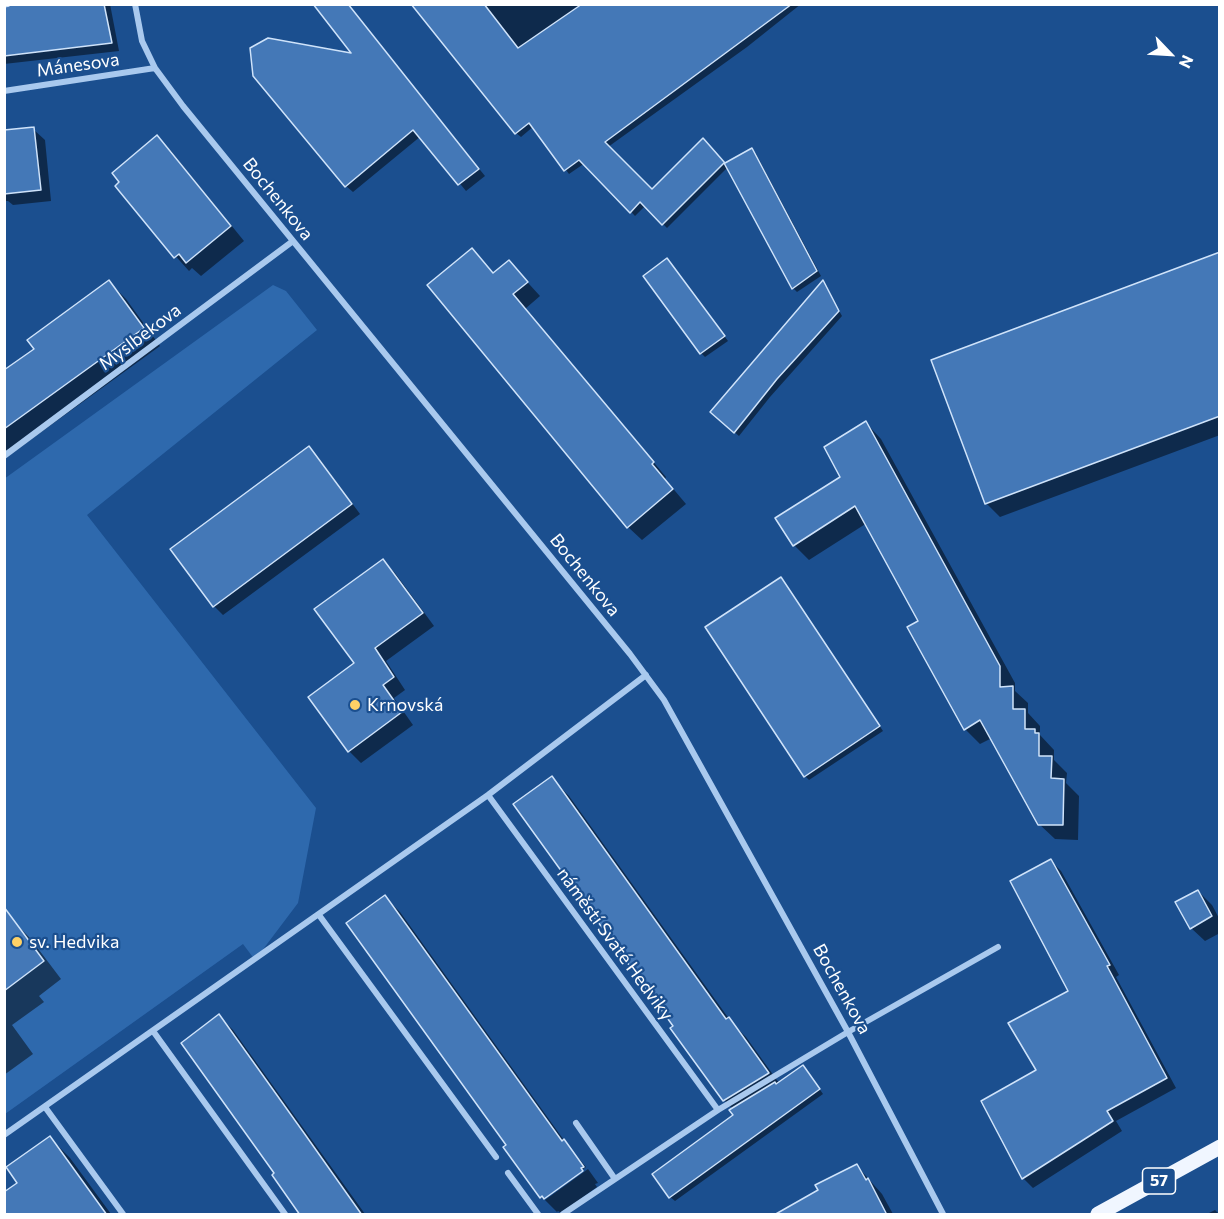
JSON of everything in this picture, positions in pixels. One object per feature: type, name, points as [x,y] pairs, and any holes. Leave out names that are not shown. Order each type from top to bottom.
[{"type":"main road","name":"57","points":[[1098,1215],[1220,1146]]},
{"type":"street","name":"Bochenkova","points":[[135,4],[142,41],[155,68],[664,700],[848,1032],[943,1215]]},
{"type":"street","name":"Mánesova","points":[[4,91],[155,68]]},
{"type":"street","name":"Myslbekova","points":[[4,456],[293,241]]},
{"type":"street","points":[[4,1136],[488,795],[646,675]]},
{"type":"street","name":"náměstí Svaté Hedviky","points":[[488,795],[718,1110]]},
{"type":"street","points":[[319,915],[496,1157]]},
{"type":"street","points":[[562,1215],[718,1110],[848,1032],[998,947]]},
{"type":"street","points":[[153,1031],[285,1215]]},
{"type":"street","points":[[45,1107],[123,1215]]},
{"type":"street","points":[[576,1123],[615,1179]]},
{"type":"street","points":[[508,1173],[538,1215]]},
{"type":"shaded area","points":[[273,285],[286,291],[317,330],[87,515],[316,808],[298,903],[255,960],[243,944],[5,1114],[4,479]]},
{"type":"building","points":[[8,4],[104,4],[112,43],[4,56],[4,7],[9,6]]},
{"type":"building","points":[[313,4],[348,4],[479,169],[458,185],[413,130],[345,187],[253,76],[250,48],[268,38],[351,53]]},
{"type":"building","points":[[411,4],[484,4],[518,48],[582,4],[792,4],[605,142],[652,189],[703,138],[725,163],[752,148],[817,271],[792,289],[724,163],[662,225],[640,202],[630,213],[579,160],[564,171],[529,123],[515,134]]},
{"type":"building","points":[[34,127],[41,190],[4,194],[4,130]]},
{"type":"building","points":[[157,135],[231,226],[186,263],[179,254],[174,258],[115,186],[119,182],[112,173]]},
{"type":"building","points":[[472,248],[493,273],[509,260],[528,282],[513,294],[654,462],[652,464],[673,489],[627,528],[427,285]]},
{"type":"building","points":[[1220,252],[1220,416],[985,504],[931,360]]},
{"type":"building","points":[[667,258],[725,336],[700,354],[643,276]]},
{"type":"building","points":[[109,280],[144,328],[4,429],[4,370],[34,349],[27,340]]},
{"type":"building","points":[[823,280],[839,311],[777,379],[734,433],[710,412]]},
{"type":"building","points":[[866,421],[1000,666],[1000,687],[1013,686],[1013,709],[1025,709],[1025,729],[1035,729],[1035,733],[1039,733],[1039,756],[1052,756],[1051,778],[1064,779],[1063,825],[1038,825],[980,720],[964,730],[907,627],[918,621],[855,506],[793,546],[775,518],[840,477],[824,447]]},
{"type":"building","points":[[309,446],[352,504],[213,607],[170,549]]},
{"type":"building","points":[[383,559],[423,613],[375,648],[394,677],[383,685],[402,712],[348,752],[308,697],[354,663],[314,609]]},
{"type":"building","points":[[781,577],[880,726],[804,777],[705,627]]},
{"type":"building","points":[[552,776],[726,1019],[729,1017],[769,1073],[723,1101],[670,1028],[673,1026],[513,804]]},
{"type":"building","points":[[1051,859],[1110,965],[1107,966],[1167,1078],[1107,1111],[1113,1121],[1022,1179],[981,1101],[1036,1070],[1008,1023],[1068,991],[1010,881]]},
{"type":"building","points":[[1198,890],[1212,916],[1190,929],[1175,902]]},
{"type":"building","points":[[385,895],[562,1141],[564,1139],[584,1167],[581,1168],[583,1171],[544,1199],[542,1196],[540,1198],[503,1147],[506,1145],[346,923]]},
{"type":"building","name":"sv. Hedvika","points":[[4,907],[44,961],[4,991]]},
{"type":"building","points":[[219,1014],[362,1215],[300,1215],[272,1175],[274,1173],[181,1043]]},
{"type":"building","points":[[803,1065],[820,1089],[669,1198],[652,1174],[733,1115],[729,1110],[775,1082],[776,1084]]},
{"type":"building","points":[[50,1136],[107,1215],[4,1215],[4,1192],[17,1183],[6,1167]]},
{"type":"building","points":[[857,1164],[866,1180],[868,1178],[887,1215],[774,1215],[818,1190],[815,1185]]},
{"type":"place","name":"Krnovská","points":[[355,705]]},
{"type":"place","name":"sv. Hedvika","points":[[17,942]]}]
